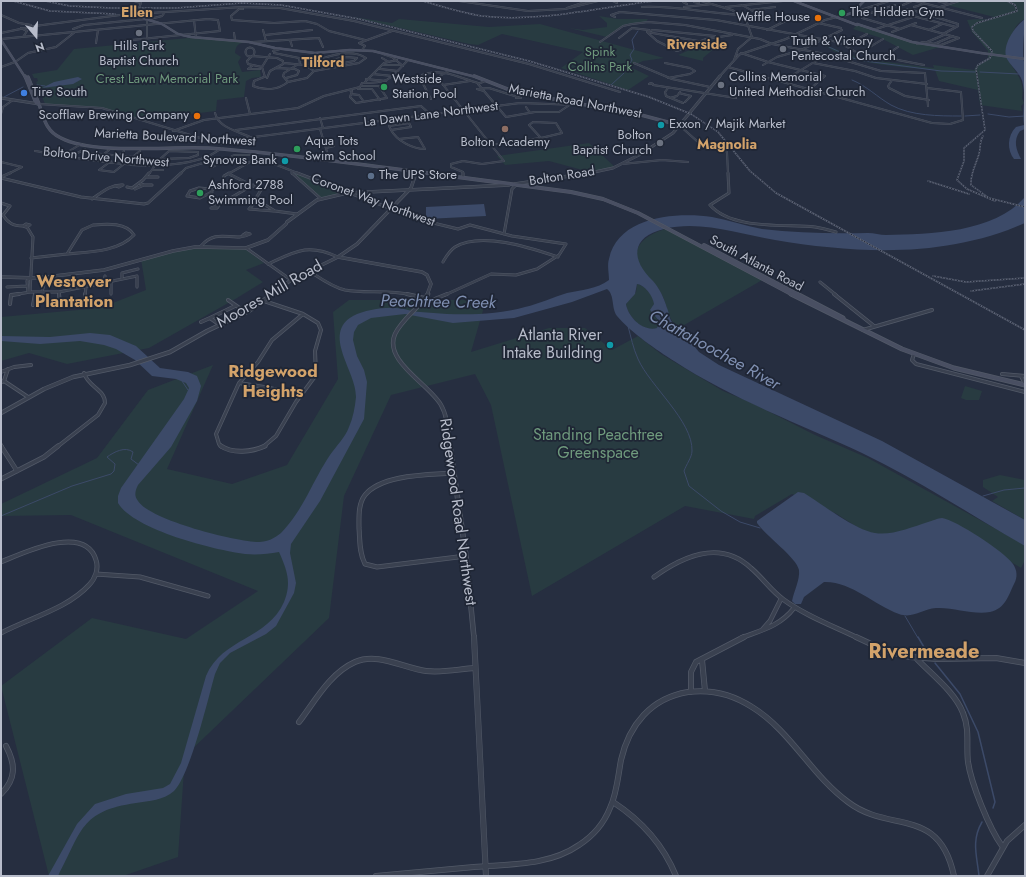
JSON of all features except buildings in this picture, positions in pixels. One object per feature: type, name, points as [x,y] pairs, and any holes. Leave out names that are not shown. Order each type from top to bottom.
[{"type":"main road","points":[[794,1],[873,30],[917,44],[1025,59]]},
{"type":"main road","points":[[854,12],[864,1]]},
{"type":"main road","name":"Bolton Road","points":[[837,17],[854,12]]},
{"type":"main road","name":"Marietta Road Northwest","points":[[136,15],[162,24],[180,35],[196,38],[253,42],[279,48],[320,54],[362,50],[450,70],[515,92],[656,118],[679,125]]},
{"type":"main road","points":[[1,36],[26,77],[35,99],[39,104]]},
{"type":"main road","points":[[16,61],[30,81],[40,102],[39,104]]},
{"type":"main road","name":"Marietta Boulevard Northwest","points":[[39,104],[45,124],[50,131],[64,139],[82,144],[221,148],[474,178]]},
{"type":"main road","points":[[474,178],[593,196],[645,215]]},
{"type":"main road","points":[[474,178],[523,183],[581,192],[620,202],[645,215]]},
{"type":"main road","name":"South Atlanta Road","points":[[645,215],[659,224],[690,239]]},
{"type":"main road","name":"South Atlanta Road","points":[[645,215],[835,317],[844,320],[891,344],[914,354],[972,374],[1025,385]]},
{"type":"street","points":[[113,16],[136,15],[141,3],[134,1]]},
{"type":"street","points":[[459,1],[519,10],[567,8],[598,1]]},
{"type":"street","points":[[577,6],[588,1]]},
{"type":"street","points":[[613,1],[617,4]]},
{"type":"street","points":[[723,7],[783,1]]},
{"type":"street","points":[[854,12],[890,1]]},
{"type":"street","points":[[903,4],[914,1],[925,2],[982,18]]},
{"type":"street","points":[[937,1],[949,4]]},
{"type":"street","points":[[939,7],[959,1]]},
{"type":"street","points":[[683,2],[687,4]]},
{"type":"street","points":[[694,2],[712,4],[737,12],[745,17],[752,37]]},
{"type":"street","points":[[914,7],[925,2]]},
{"type":"street","points":[[642,7],[701,3]]},
{"type":"street","points":[[678,7],[712,4]]},
{"type":"street","points":[[665,6],[745,17],[760,15],[742,5]]},
{"type":"street","points":[[878,5],[889,7]]},
{"type":"street","points":[[895,5],[868,14],[862,18],[900,29]]},
{"type":"street","points":[[245,7],[231,16],[232,20],[274,24],[305,21],[317,24],[329,31],[365,40]]},
{"type":"street","points":[[1,33],[34,26],[120,15],[245,7],[288,9],[354,21],[392,30],[526,64],[620,92]]},
{"type":"street","points":[[751,10],[775,7]]},
{"type":"street","points":[[882,10],[896,13],[907,9],[953,21],[958,24],[956,27]]},
{"type":"street","points":[[73,29],[84,24],[148,19],[162,16],[165,12]]},
{"type":"street","points":[[615,17],[611,15],[623,12],[709,18],[794,35],[839,42],[860,53],[924,65]]},
{"type":"street","points":[[905,14],[956,27]]},
{"type":"street","points":[[1,15],[19,23],[34,26]]},
{"type":"street","points":[[767,30],[798,15]]},
{"type":"street","points":[[873,30],[914,16]]},
{"type":"street","name":"Bolton Road","points":[[320,198],[347,193],[517,184],[584,174],[622,164],[669,136],[736,57],[794,35],[818,23],[837,17]]},
{"type":"street","points":[[146,38],[148,19]]},
{"type":"street","points":[[2,39],[210,19],[218,20],[220,31],[122,41]]},
{"type":"street","points":[[194,20],[196,38]]},
{"type":"street","points":[[168,27],[171,22]]},
{"type":"street","points":[[600,42],[623,26],[637,23],[691,26],[752,37],[772,44],[826,55],[881,71],[925,73],[929,100],[928,106]]},
{"type":"street","points":[[763,65],[824,40],[842,29],[818,23]]},
{"type":"street","points":[[892,32],[916,23]]},
{"type":"street","points":[[929,30],[942,24]]},
{"type":"street","points":[[911,25],[959,38],[941,45],[927,42],[917,44]]},
{"type":"street","points":[[943,34],[956,27]]},
{"type":"street","points":[[21,28],[27,31],[23,37]]},
{"type":"street","points":[[618,38],[632,28],[719,37]]},
{"type":"street","points":[[96,43],[98,30]]},
{"type":"street","points":[[263,30],[266,41]]},
{"type":"street","points":[[265,35],[312,30]]},
{"type":"street","points":[[362,50],[365,46],[359,43],[392,30]]},
{"type":"street","points":[[1,67],[16,61],[28,53],[57,46],[75,32]]},
{"type":"street","points":[[647,32],[676,51],[700,42],[736,34]]},
{"type":"street","points":[[647,32],[700,42]]},
{"type":"street","points":[[234,33],[235,40]]},
{"type":"street","points":[[845,46],[867,34]]},
{"type":"street","points":[[927,42],[946,34]]},
{"type":"street","points":[[934,44],[953,36]]},
{"type":"street","points":[[736,57],[738,49],[752,37]]},
{"type":"street","points":[[253,42],[319,38],[323,47]]},
{"type":"street","points":[[860,53],[883,39]]},
{"type":"street","points":[[290,40],[292,46]]},
{"type":"street","points":[[262,68],[253,66],[247,62],[252,56],[256,52],[248,46],[245,52],[252,56],[280,59],[284,63]]},
{"type":"street","points":[[883,57],[898,47]]},
{"type":"street","points":[[51,48],[57,48]]},
{"type":"street","points":[[264,77],[262,68],[266,58],[279,48]]},
{"type":"street","points":[[272,53],[296,56],[301,61],[299,64]]},
{"type":"street","points":[[320,54],[323,59]]},
{"type":"street","points":[[305,65],[323,59],[354,54],[363,55],[366,58],[359,63],[314,71],[313,74],[305,79],[288,82],[283,86],[273,88],[259,88],[253,86],[254,81],[264,77],[267,79],[269,73],[284,63],[305,65],[311,67],[314,71]]},
{"type":"street","points":[[383,54],[397,60],[403,65]]},
{"type":"street","points":[[741,54],[825,76],[810,89]]},
{"type":"street","points":[[781,82],[826,55]]},
{"type":"street","points":[[315,62],[347,57],[357,58],[351,61],[322,67]]},
{"type":"street","points":[[382,58],[390,62]]},
{"type":"street","points":[[366,79],[380,69],[384,63],[397,60]]},
{"type":"street","points":[[362,86],[360,84],[366,82],[380,84],[386,81],[408,60]]},
{"type":"street","points":[[315,62],[326,70]]},
{"type":"street","points":[[634,63],[668,78],[710,87]]},
{"type":"street","points":[[665,63],[690,68],[695,71],[692,74],[676,75],[668,78]]},
{"type":"street","points":[[813,63],[892,80],[927,84]]},
{"type":"street","points":[[288,82],[283,74],[299,64]]},
{"type":"street","points":[[382,66],[403,65]]},
{"type":"street","points":[[253,66],[248,69],[262,68]]},
{"type":"street","points":[[728,67],[936,123],[954,124],[963,120],[961,92],[927,88]]},
{"type":"street","points":[[276,68],[298,70],[299,73],[286,78]]},
{"type":"street","points":[[380,69],[398,71]]},
{"type":"street","points":[[421,80],[439,79],[450,70]]},
{"type":"street","points":[[421,80],[421,77],[425,74],[433,72],[478,83],[485,81]]},
{"type":"street","points":[[373,74],[392,76]]},
{"type":"street","points":[[366,79],[386,81]]},
{"type":"street","points":[[439,79],[490,145],[504,160],[482,164],[463,161],[451,164],[452,167],[463,172],[463,176]]},
{"type":"street","points":[[421,80],[431,99]]},
{"type":"street","points":[[892,80],[888,86],[889,88],[905,96],[929,100]]},
{"type":"street","points":[[443,85],[470,81]]},
{"type":"street","points":[[478,83],[506,117],[530,113],[559,112],[571,104]]},
{"type":"street","points":[[653,85],[736,98]]},
{"type":"street","points":[[1,98],[39,104],[99,108],[174,131],[194,123],[215,118],[297,108],[324,96],[362,86],[379,86],[387,98],[354,103],[350,97],[352,92],[350,90]]},
{"type":"street","points":[[356,88],[372,89],[380,100]]},
{"type":"street","points":[[484,91],[477,90],[482,88],[510,94],[516,98]]},
{"type":"street","points":[[668,88],[665,92],[669,98],[684,103],[691,96],[679,93]]},
{"type":"street","points":[[669,98],[679,93],[681,90]]},
{"type":"street","points":[[351,94],[359,95],[364,102]]},
{"type":"street","points":[[246,98],[250,114]]},
{"type":"street","points":[[18,101],[35,99]]},
{"type":"street","points":[[1,114],[3,107],[13,100]]},
{"type":"street","name":"La Dawn Lane Northwest","points":[[174,131],[219,144],[228,144],[252,138],[497,106],[527,103],[587,105]]},
{"type":"street","points":[[236,130],[421,106],[431,115]]},
{"type":"street","points":[[526,108],[530,113]]},
{"type":"street","points":[[214,113],[215,118],[219,123],[252,138]]},
{"type":"street","points":[[315,159],[318,155],[328,155],[320,118]]},
{"type":"street","points":[[396,119],[398,123]]},
{"type":"street","points":[[391,130],[412,126],[408,122],[389,125],[391,130],[394,136],[399,139],[419,150],[425,149],[418,137],[399,139]]},
{"type":"street","points":[[490,145],[541,138],[561,134],[561,128],[554,123],[535,122],[529,124],[541,138]]},
{"type":"street","name":"Marietta Road Northwest","points":[[679,125],[698,142],[723,148],[727,152],[729,193],[710,206],[723,216],[765,224],[813,227],[836,232]]},
{"type":"street","points":[[61,156],[82,144]]},
{"type":"street","points":[[326,148],[334,146]]},
{"type":"street","name":"Bolton Drive Northwest","points":[[35,152],[70,157],[156,165],[189,163],[209,157],[221,148]]},
{"type":"street","points":[[70,157],[85,149]]},
{"type":"street","points":[[104,154],[109,150]]},
{"type":"street","points":[[119,156],[124,151]]},
{"type":"street","points":[[114,172],[140,151]]},
{"type":"street","points":[[133,189],[142,184],[156,165],[161,159],[169,151],[198,152],[198,155],[189,158],[161,159]]},
{"type":"street","points":[[81,152],[133,157]]},
{"type":"street","name":"Coronet Way Northwest","points":[[211,168],[234,155],[247,154],[390,210],[450,227],[458,229],[470,225],[504,234],[566,244],[563,253],[558,257]]},
{"type":"street","points":[[267,161],[274,154]]},
{"type":"street","points":[[1,178],[92,199],[148,203],[186,168],[210,161],[212,159],[209,157]]},
{"type":"street","points":[[212,190],[197,188],[189,192],[187,196],[192,199],[203,198],[211,195],[212,190],[222,184],[224,176],[243,164],[258,158]]},
{"type":"street","points":[[622,164],[662,160],[688,162]]},
{"type":"street","points":[[111,161],[99,170],[120,172]]},
{"type":"street","points":[[1,162],[22,167],[1,178]]},
{"type":"street","points":[[131,165],[156,165]]},
{"type":"street","points":[[152,170],[163,170]]},
{"type":"street","name":"Moores Mill Road","points":[[1,413],[28,397],[84,373],[130,365],[177,348],[249,311],[292,280],[338,257],[357,244],[378,224],[409,189],[416,171]]},
{"type":"street","points":[[1,277],[30,278],[104,270],[173,251],[201,246],[246,248],[268,240],[296,214],[320,198],[292,174],[292,172]]},
{"type":"street","points":[[229,174],[261,190],[256,198],[257,200],[250,209],[251,210],[296,214]]},
{"type":"street","points":[[147,177],[158,177]]},
{"type":"street","points":[[541,186],[542,180]]},
{"type":"street","points":[[494,181],[496,183],[494,185]]},
{"type":"street","points":[[142,184],[152,185]]},
{"type":"street","points":[[504,234],[512,189],[517,184]]},
{"type":"street","points":[[220,204],[234,196],[241,189],[253,185]]},
{"type":"street","points":[[92,199],[116,186]]},
{"type":"street","points":[[127,187],[139,191]]},
{"type":"street","points":[[257,200],[275,211]]},
{"type":"street","points":[[1,203],[10,206],[3,215],[9,224],[13,226],[27,227],[33,237],[30,278],[32,280],[29,292]]},
{"type":"street","points":[[31,258],[67,254],[93,251],[130,240],[134,234],[126,228],[116,226],[89,226],[82,230],[67,254]]},
{"type":"street","points":[[201,246],[206,240],[215,236],[243,235]]},
{"type":"street","points":[[443,262],[454,247],[463,243],[479,241],[530,248],[558,257]]},
{"type":"street","points":[[246,248],[292,280]]},
{"type":"street","name":"Ridgewood Road Northwest","points":[[268,264],[298,250],[309,248],[322,249],[338,257],[422,272],[427,275],[432,284],[425,298],[394,336],[392,346],[398,358],[443,408],[466,556],[473,625],[486,876]]},
{"type":"street","points":[[432,300],[443,297],[492,274],[503,273],[516,275],[548,264],[558,257]]},
{"type":"street","points":[[122,279],[122,273],[138,268]]},
{"type":"street","points":[[309,271],[331,285],[346,290],[395,291],[425,298]]},
{"type":"street","points":[[104,283],[105,276]]},
{"type":"street","points":[[10,304],[12,295],[29,292],[59,292],[137,276],[137,287]]},
{"type":"street","points":[[29,292],[27,281],[30,278]]},
{"type":"street","points":[[69,290],[70,282]]},
{"type":"street","points":[[110,282],[111,294]]},
{"type":"street","points":[[820,282],[874,326]]},
{"type":"street","points":[[42,292],[44,284]]},
{"type":"street","points":[[7,287],[27,286]]},
{"type":"street","points":[[85,300],[86,287]]},
{"type":"street","points":[[33,305],[35,292]]},
{"type":"street","points":[[59,292],[60,303]]},
{"type":"street","points":[[228,300],[241,309]]},
{"type":"street","points":[[264,301],[303,314],[317,321],[321,330],[314,348],[317,366],[316,374],[312,382],[300,396],[273,441],[253,450],[231,450],[219,444],[216,434],[239,383],[258,362],[272,340],[303,314]]},
{"type":"street","points":[[201,322],[236,306]]},
{"type":"street","points":[[863,330],[932,310]]},
{"type":"street","points":[[210,318],[220,325]]},
{"type":"street","points":[[914,354],[912,360],[916,364],[964,378],[1025,392]]},
{"type":"street","points":[[1,372],[8,369],[31,365]]},
{"type":"street","points":[[8,369],[3,382],[28,397]]},
{"type":"street","points":[[1,479],[17,472],[51,452],[94,420],[102,410],[105,402],[104,395],[86,382],[84,373]]},
{"type":"street","points":[[1002,374],[1025,376]]},
{"type":"street","points":[[1021,376],[1025,385]]},
{"type":"street","points":[[239,383],[270,388],[300,396]]},
{"type":"street","points":[[1,446],[17,472]]},
{"type":"street","points":[[454,473],[390,481],[377,485],[369,491],[363,498],[360,506],[361,557],[365,564],[377,567],[466,556]]},
{"type":"street","points":[[1,562],[41,545],[69,542],[78,544],[91,551],[97,561],[96,574],[88,585],[77,595],[1,633]]},
{"type":"street","points":[[654,577],[673,562],[688,556],[709,552],[724,553],[737,557],[749,564],[782,599],[794,608],[885,650],[916,658],[994,658],[1025,663]]},
{"type":"street","points":[[96,574],[141,576],[208,596]]},
{"type":"street","points":[[763,629],[770,621],[782,599]]},
{"type":"street","points":[[691,692],[691,672],[696,662],[702,660],[726,644],[781,622],[794,608]]},
{"type":"street","points":[[916,658],[952,696],[963,712],[968,728],[968,760],[970,773],[995,836],[1002,846]]},
{"type":"street","points":[[299,722],[339,673],[349,665],[361,660],[382,659],[425,671],[475,668]]},
{"type":"street","points":[[702,660],[705,691]]},
{"type":"street","points":[[376,876],[543,861],[569,852],[583,843],[595,832],[605,818],[613,802],[624,750],[639,718],[663,700],[691,692],[705,691],[732,696],[763,714],[836,792],[855,808],[878,818],[903,821],[926,830],[939,841],[949,856],[954,876]]},
{"type":"street","points":[[1,794],[12,783],[14,775],[12,758],[6,746]]},
{"type":"street","points":[[613,802],[643,826],[661,847],[668,856],[676,876]]},
{"type":"street","points":[[987,876],[1002,846],[1009,836],[1025,825]]},
{"type":"green space","points":[[959,1],[1025,1],[1025,19],[1017,25],[1014,30],[1006,56],[1021,80],[1023,91],[1022,98],[1024,103],[1021,106],[1022,111],[980,105],[978,90],[939,81],[935,70],[861,61],[835,52],[825,45],[863,59],[934,68],[933,65],[974,70],[977,65],[988,58],[988,51],[972,32],[967,20],[987,19],[994,17],[947,5]]},
{"type":"green space","points":[[599,16],[618,19],[648,19],[646,22],[626,24],[607,37],[569,28],[583,30],[607,27],[607,23]]},
{"type":"green space","name":"Spink Collins Park","points":[[353,17],[392,23],[399,19],[489,27],[540,24],[664,58],[643,61],[630,67],[649,76],[628,90],[561,68],[583,52],[502,34],[478,45],[469,44]]},
{"type":"green space","points":[[857,25],[899,39],[940,47],[913,55],[881,38],[853,29]]},
{"type":"green space","name":"Crest Lawn Memorial Park","points":[[188,38],[245,42],[238,45],[235,53],[241,57],[238,62],[242,72],[260,70],[261,77],[252,78],[246,81],[244,97],[217,100],[216,111],[183,115],[183,117],[161,120],[159,118],[140,120],[100,107],[45,104],[36,82],[38,81],[37,78],[34,78],[32,74],[57,70],[74,49]]},
{"type":"green space","points":[[712,40],[721,43],[703,58],[703,61],[678,55]]},
{"type":"green space","points":[[589,143],[615,167],[590,172],[549,161],[505,165],[497,156]]},
{"type":"green space","points":[[292,172],[347,193],[320,198]]},
{"type":"green space","points":[[665,229],[764,279],[679,328],[672,321],[659,289],[641,269],[637,254],[638,248],[646,238]]},
{"type":"green space","points":[[201,245],[247,248],[248,251],[264,263],[246,270],[263,282],[149,348],[67,364],[29,353],[1,361],[1,317],[100,308],[146,290],[141,259]]},
{"type":"green space","points":[[637,284],[645,288],[654,300],[651,312],[659,321],[657,328],[647,328],[637,323],[627,309],[626,304],[636,292]]},
{"type":"green space","name":"Standing Peachtree Greenspace","points":[[349,300],[486,300],[471,352],[549,328],[585,328],[612,350],[638,336],[661,354],[723,391],[752,403],[815,435],[868,458],[1025,545],[1025,560],[1021,568],[954,528],[889,534],[868,534],[835,513],[792,494],[755,516],[754,519],[685,506],[532,596],[491,405],[475,374],[391,395],[344,496],[329,618],[185,756],[178,857],[123,876],[49,876],[1,686],[92,618],[186,639],[258,591],[71,515],[1,516],[1,504],[97,458],[148,390],[213,365],[167,469],[232,484],[287,465],[338,379],[333,312]]},
{"type":"green space","points":[[965,386],[982,391],[979,400],[966,400],[961,398]]},
{"type":"green space","points":[[1000,475],[1025,480],[1025,520],[992,501],[998,497],[983,487],[983,480]]},
{"type":"water","points":[[1025,19],[1023,49],[1025,64],[1025,129],[1020,131],[1016,138],[1017,149],[1021,159],[1014,159],[1010,151],[1009,143],[1011,135],[1016,127],[1024,125],[1024,90],[1019,74],[1007,59],[1006,48],[1007,42],[1013,31]]},
{"type":"water","points":[[78,77],[82,79],[73,84],[42,88],[54,82]]},
{"type":"water","points":[[1025,197],[1025,223],[995,234],[964,242],[933,247],[902,250],[838,248],[807,245],[720,229],[692,226],[664,229],[653,233],[640,243],[638,257],[646,273],[660,290],[671,320],[678,327],[690,333],[689,340],[699,352],[719,365],[882,441],[1025,520],[1025,546],[883,463],[766,410],[696,375],[667,357],[622,322],[615,313],[611,295],[607,289],[572,302],[514,318],[453,323],[405,314],[371,318],[358,325],[354,332],[353,340],[357,356],[364,370],[367,382],[364,419],[320,501],[291,544],[290,553],[296,583],[294,593],[276,626],[266,634],[230,653],[220,663],[215,674],[192,754],[180,783],[174,791],[156,800],[104,811],[93,818],[78,835],[58,876],[48,876],[77,824],[95,804],[126,794],[163,788],[170,784],[181,763],[206,676],[213,663],[233,646],[257,632],[277,614],[284,602],[288,589],[288,577],[279,552],[245,554],[215,548],[176,537],[140,522],[127,513],[118,503],[118,496],[121,488],[184,399],[189,388],[186,383],[176,379],[152,376],[135,360],[116,349],[104,345],[80,341],[40,344],[1,341],[1,336],[50,337],[90,333],[110,335],[136,346],[160,368],[188,372],[197,376],[201,386],[197,401],[171,447],[138,485],[135,495],[138,501],[146,508],[175,522],[214,534],[248,541],[262,542],[276,537],[296,515],[324,465],[345,435],[350,424],[354,412],[356,397],[355,387],[343,354],[340,343],[340,333],[344,324],[353,316],[368,311],[391,308],[417,312],[447,314],[496,313],[530,306],[567,293],[594,287],[609,280],[609,259],[615,245],[624,234],[636,225],[666,217],[682,215],[712,217],[762,229],[815,233],[870,233],[886,235],[922,234],[960,229],[979,225],[1012,209]],"holes":[[[637,284],[648,291],[652,298],[654,304],[650,310],[659,321],[657,328],[652,329],[642,326],[633,318],[627,309],[626,304],[635,294]]]},
{"type":"water","points":[[484,204],[486,216],[426,219],[426,207]]},
{"type":"water","points":[[798,492],[804,493],[858,527],[875,533],[881,534],[895,532],[940,518],[958,524],[980,537],[1013,564],[1016,576],[1008,597],[1000,608],[990,612],[983,613],[936,608],[913,615],[904,615],[890,610],[844,585],[824,582],[804,597],[801,604],[795,604],[792,601],[799,578],[799,570],[797,565],[793,559],[761,528],[757,521]]},
{"type":"waterway","points":[[611,85],[624,73],[632,60],[630,55],[634,49],[632,40],[638,31]]},
{"type":"waterway","points":[[829,47],[853,58],[865,61],[941,71],[975,72]]},
{"type":"waterway","points":[[980,72],[1019,74]]},
{"type":"waterway","points":[[852,80],[899,109],[925,115],[961,116]]},
{"type":"waterway","points":[[37,85],[45,86]]},
{"type":"waterway","points":[[4,97],[23,87]]},
{"type":"waterway","points":[[988,114],[1009,117],[1025,116]]},
{"type":"waterway","points":[[965,116],[980,115]]},
{"type":"waterway","points":[[628,326],[633,347],[638,359],[686,428],[692,451],[684,471],[689,486],[721,511],[740,522],[760,528]]},
{"type":"waterway","name":"Peachtree Creek","points":[[182,381],[188,390]]},
{"type":"waterway","points":[[1,516],[72,486],[111,474],[114,471],[115,464],[107,457],[116,452],[130,450],[133,452],[131,459],[139,465]]},
{"type":"waterway","points":[[983,496],[1004,490],[1025,488]]},
{"type":"waterway","points":[[905,616],[918,638]]},
{"type":"waterway","points":[[918,637],[928,654]]},
{"type":"waterway","points":[[935,663],[960,694],[978,732],[995,802],[993,808]]},
{"type":"waterway","points":[[979,876],[976,842],[982,822]]},
{"type":"railway","points":[[13,1],[50,11],[115,14]]},
{"type":"railway","points":[[45,1],[70,6],[112,8],[176,8],[242,3],[281,5],[359,19],[529,61],[649,97],[691,114],[718,132],[750,171],[776,193],[1025,330]]},
{"type":"railway","points":[[423,1],[452,10],[482,16],[503,18],[547,16],[655,1]]},
{"type":"railway","points":[[995,201],[967,189],[957,180],[964,161],[964,148],[985,130],[976,69],[978,65],[990,58],[992,51],[973,31],[972,27],[977,23],[1017,11],[1015,5],[1007,1]]},
{"type":"railway","points":[[983,136],[979,154],[972,173],[971,185],[989,198],[1025,207]]},
{"type":"railway","points":[[928,181],[969,194]]},
{"type":"railway","points":[[933,276],[966,282],[1025,278]]},
{"type":"railway","points":[[971,291],[1025,284]]},
{"type":"place","name":"The Hidden Gym","points":[[842,13]]},
{"type":"place","name":"Waffle House","points":[[818,18]]},
{"type":"place","name":"Hills Park Baptist Church","points":[[139,33]]},
{"type":"place","name":"Truth & Victory Pentecostal Church","points":[[783,49]]},
{"type":"place","name":"Collins Memorial United Methodist Church","points":[[721,85]]},
{"type":"place","name":"Westside Station Pool","points":[[384,87]]},
{"type":"place","name":"Tire South","points":[[24,93]]},
{"type":"place","name":"Scofflaw Brewing Company","points":[[197,116]]},
{"type":"place","name":"Exxon / Majik Market","points":[[661,125]]},
{"type":"place","name":"Bolton Academy","points":[[505,129]]},
{"type":"place","name":"Bolton Baptist Church","points":[[660,143]]},
{"type":"place","name":"Aqua Tots Swim School","points":[[297,149]]},
{"type":"place","name":"Synovus Bank","points":[[285,161]]},
{"type":"place","name":"The UPS Store","points":[[371,176]]},
{"type":"place","name":"Ashford 2788 Swimming Pool","points":[[200,193]]},
{"type":"place","name":"Atlanta River Intake Building","points":[[610,345]]},
{"type":"district","name":"Ellen","points":[[137,14]]},
{"type":"district","name":"Riverside","points":[[697,46]]},
{"type":"district","name":"Tilford","points":[[323,64]]},
{"type":"district","name":"Magnolia","points":[[727,146]]},
{"type":"district","name":"Westover Plantation","points":[[74,293]]},
{"type":"district","name":"Ridgewood Heights","points":[[273,383]]},
{"type":"district","name":"Rivermeade","points":[[924,653]]},
{"type":"water label","name":"Chattahoochee River","points":[[714,351]]}]
